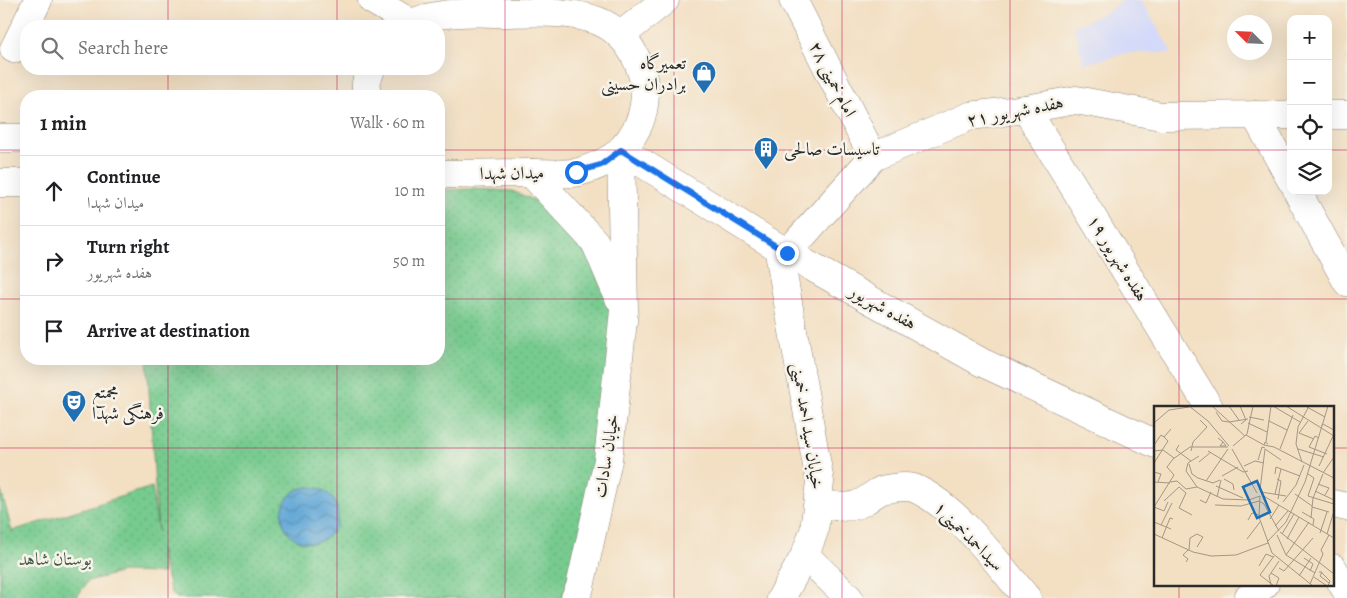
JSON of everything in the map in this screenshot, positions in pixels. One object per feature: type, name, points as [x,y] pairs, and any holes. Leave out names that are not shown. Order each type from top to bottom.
[{"type":"street","points":[[28,20],[38,0]]},
{"type":"street","points":[[372,0],[402,20]]},
{"type":"street","points":[[620,36],[665,0]]},
{"type":"street","name":"امام خمینی ۲۸","points":[[793,0],[873,158]]},
{"type":"street","name":"میدان شهدا","points":[[425,20],[482,6],[575,14],[599,22],[620,36],[636,56],[644,80],[644,105],[636,129],[621,150],[601,165],[576,172],[445,174]]},
{"type":"street","points":[[14,48],[20,36]]},
{"type":"street","name":"هفده شهریور ۲۱","points":[[782,250],[873,158],[970,116],[1076,100],[1161,116],[1287,115]]},
{"type":"street","name":"هفده شهریور ۱۹","points":[[1026,109],[1208,406]]},
{"type":"street","points":[[1255,115],[1287,173]]},
{"type":"street","points":[[1332,115],[1347,115]]},
{"type":"street","points":[[0,138],[20,138]]},
{"type":"street","name":"هفده شهریور","points":[[621,150],[782,250],[981,362],[1154,443]]},
{"type":"street","name":"خیابان سادات","points":[[575,598],[580,587],[608,460],[624,311],[621,150]]},
{"type":"street","points":[[531,173],[595,242],[624,311]]},
{"type":"street","points":[[0,183],[20,182]]},
{"type":"street","points":[[1299,195],[1347,282]]},
{"type":"street","name":"خیابان سید احمد خمینی","points":[[781,598],[805,555],[814,531],[820,482],[782,250]]},
{"type":"street","name":"سیداحمدخمینی۱","points":[[818,503],[842,508],[862,503],[878,491],[895,488],[914,488],[940,503],[970,532],[1027,598]]},
{"type":"street","points":[[1334,504],[1347,507]]},
{"type":"street","points":[[805,555],[848,598]]},
{"type":"street","points":[[1334,570],[1347,592]]},
{"type":"street","points":[[1248,598],[1263,586]]},
{"type":"shaded area","points":[[1122,0],[1141,0],[1172,53],[1128,53],[1084,64],[1074,27],[1108,11]]},
{"type":"green space","name":"بوستان شاهد","points":[[445,190],[512,191],[541,203],[584,241],[613,314],[598,468],[563,598],[177,598],[171,593],[160,549],[163,573],[122,572],[88,581],[76,598],[0,598],[0,487],[12,531],[152,487],[158,532],[147,365],[445,365]]},
{"type":"water","points":[[310,487],[321,489],[330,495],[336,504],[338,515],[336,526],[330,535],[321,541],[310,543],[299,541],[290,535],[284,526],[282,515],[284,504],[290,495],[299,489]]},
{"type":"place","name":"تعمیرگاه برادران حسینی","points":[[704,94]]},
{"type":"place","name":"تاسیسات صالحی","points":[[766,170]]},
{"type":"place","name":"مجمتع فرهنگی شهدا","points":[[74,423]]},
{"type":"route","points":[[576,172],[601,165],[621,150],[787,253]]}]
